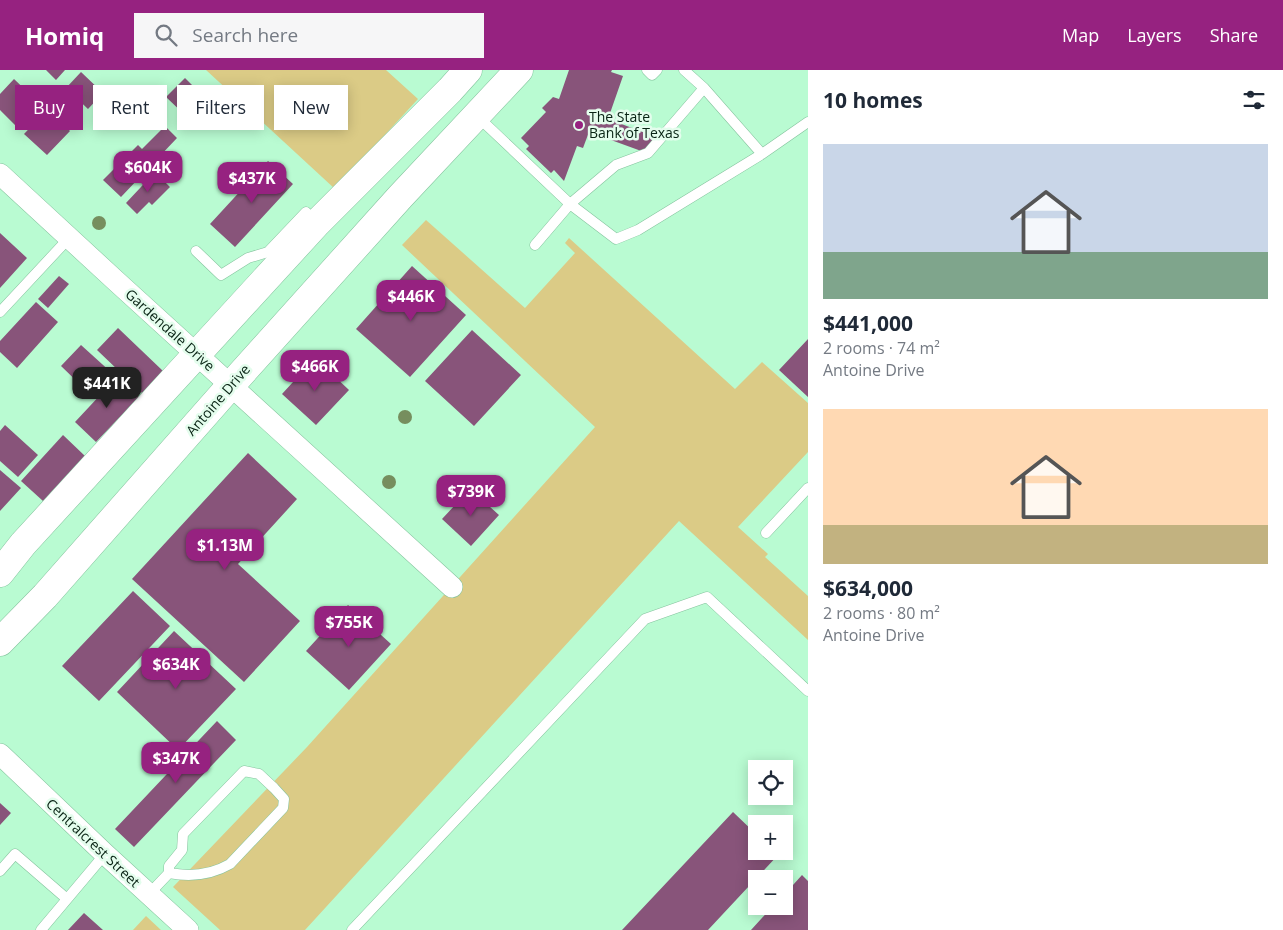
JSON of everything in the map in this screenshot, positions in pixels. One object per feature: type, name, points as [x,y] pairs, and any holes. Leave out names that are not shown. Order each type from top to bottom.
[{"type":"main road","points":[[0,573],[30,537],[197,355],[274,258],[317,223],[468,70]]},
{"type":"main road","name":"Antoine Drive","points":[[0,642],[45,596],[400,196],[519,70]]},
{"type":"main road","points":[[450,90],[476,116]]},
{"type":"street","name":"Gardendale Drive","points":[[0,174],[452,587]]},
{"type":"street","name":"Centralcrest Street","points":[[0,754],[188,930]]},
{"type":"lane","points":[[647,70],[652,75],[657,70]]},
{"type":"lane","points":[[684,70],[704,88],[762,154]]},
{"type":"lane","points":[[534,245],[570,204],[616,165],[648,153],[704,88]]},
{"type":"lane","points":[[476,116],[570,204],[616,239],[638,230],[762,154],[808,122]]},
{"type":"lane","points":[[0,312],[69,238]]},
{"type":"lane","points":[[196,251],[221,275],[248,258],[274,258]]},
{"type":"lane","points":[[766,533],[808,488]]},
{"type":"lane","points":[[352,930],[644,619],[707,597],[808,690]]},
{"type":"lane","points":[[149,894],[169,873],[169,866],[182,850],[183,834],[244,771],[258,774],[284,799],[284,808],[230,864],[219,870],[199,875],[169,873]]},
{"type":"lane","points":[[0,871],[15,854],[67,899]]},
{"type":"lane","points":[[40,930],[105,854]]},
{"type":"shaded area","points":[[206,70],[386,70],[418,99],[335,189],[264,124],[264,85],[222,85]]},
{"type":"shaded area","points":[[426,220],[525,308],[575,253],[565,243],[569,238],[735,389],[762,362],[808,403],[808,452],[738,527],[768,554],[765,557],[808,596],[808,640],[679,521],[305,930],[220,930],[173,887],[307,747],[595,427],[402,245]]},
{"type":"shaded area","points":[[146,916],[161,930],[133,930]]},
{"type":"building","points":[[46,70],[65,70],[56,80]]},
{"type":"building","name":"The State Bank of Texas","points":[[569,70],[612,70],[611,72],[623,76],[608,119],[659,138],[644,152],[589,132],[583,148],[577,146],[564,181],[554,170],[551,173],[526,149],[529,146],[521,138],[546,112],[542,108],[553,97],[559,99]]},
{"type":"building","points":[[81,72],[95,85],[93,85],[93,104],[88,109],[83,104],[83,85],[69,85]]},
{"type":"building","points":[[185,78],[192,85],[178,85]]},
{"type":"building","points":[[14,79],[20,85],[15,85],[15,125],[0,110],[0,94]]},
{"type":"building","points":[[177,86],[177,108],[167,98]]},
{"type":"building","points":[[167,128],[177,138],[121,197],[103,180],[138,145],[142,149],[161,130],[167,130]]},
{"type":"building","points":[[28,130],[70,131],[47,155],[24,134]]},
{"type":"building","points":[[268,161],[293,184],[235,247],[210,224]]},
{"type":"building","points":[[155,172],[170,187],[152,205],[149,202],[137,214],[126,203]]},
{"type":"building","points":[[0,233],[27,258],[0,288]]},
{"type":"building","points":[[412,266],[466,315],[410,377],[356,329]]},
{"type":"building","points":[[59,276],[69,284],[48,308],[38,299]]},
{"type":"building","points":[[36,302],[58,322],[17,368],[0,352],[0,341]]},
{"type":"building","points":[[118,328],[163,371],[142,393],[97,350]]},
{"type":"building","points":[[472,330],[521,375],[474,426],[425,381]]},
{"type":"building","points":[[808,339],[808,397],[779,370]]},
{"type":"building","points":[[81,345],[113,374],[92,396],[61,366]]},
{"type":"building","points":[[315,358],[349,390],[316,425],[282,394]]},
{"type":"building","points":[[117,377],[139,397],[96,442],[75,422]]},
{"type":"building","points":[[5,425],[38,455],[18,477],[0,461],[0,431]]},
{"type":"building","points":[[63,435],[85,456],[43,501],[21,481]]},
{"type":"building","points":[[248,453],[297,499],[238,564],[300,621],[244,682],[132,579]]},
{"type":"building","points":[[0,470],[21,488],[0,511]]},
{"type":"building","points":[[470,489],[499,515],[471,546],[442,519]]},
{"type":"building","points":[[133,591],[170,626],[99,701],[62,666]]},
{"type":"building","points":[[348,605],[391,644],[349,690],[306,651]]},
{"type":"building","points":[[174,631],[236,689],[178,750],[117,692]]},
{"type":"building","points":[[217,721],[236,740],[134,847],[115,829]]},
{"type":"building","points":[[0,803],[11,813],[0,825]]},
{"type":"building","points":[[733,812],[748,826],[748,860],[773,860],[764,870],[748,870],[748,887],[708,930],[622,930]]},
{"type":"building","points":[[802,875],[808,881],[808,930],[751,930],[765,915],[793,915],[793,885]]},
{"type":"building","points":[[84,913],[103,930],[68,930]]},
{"type":"place","name":"The State Bank of Texas","points":[[579,125]]}]
